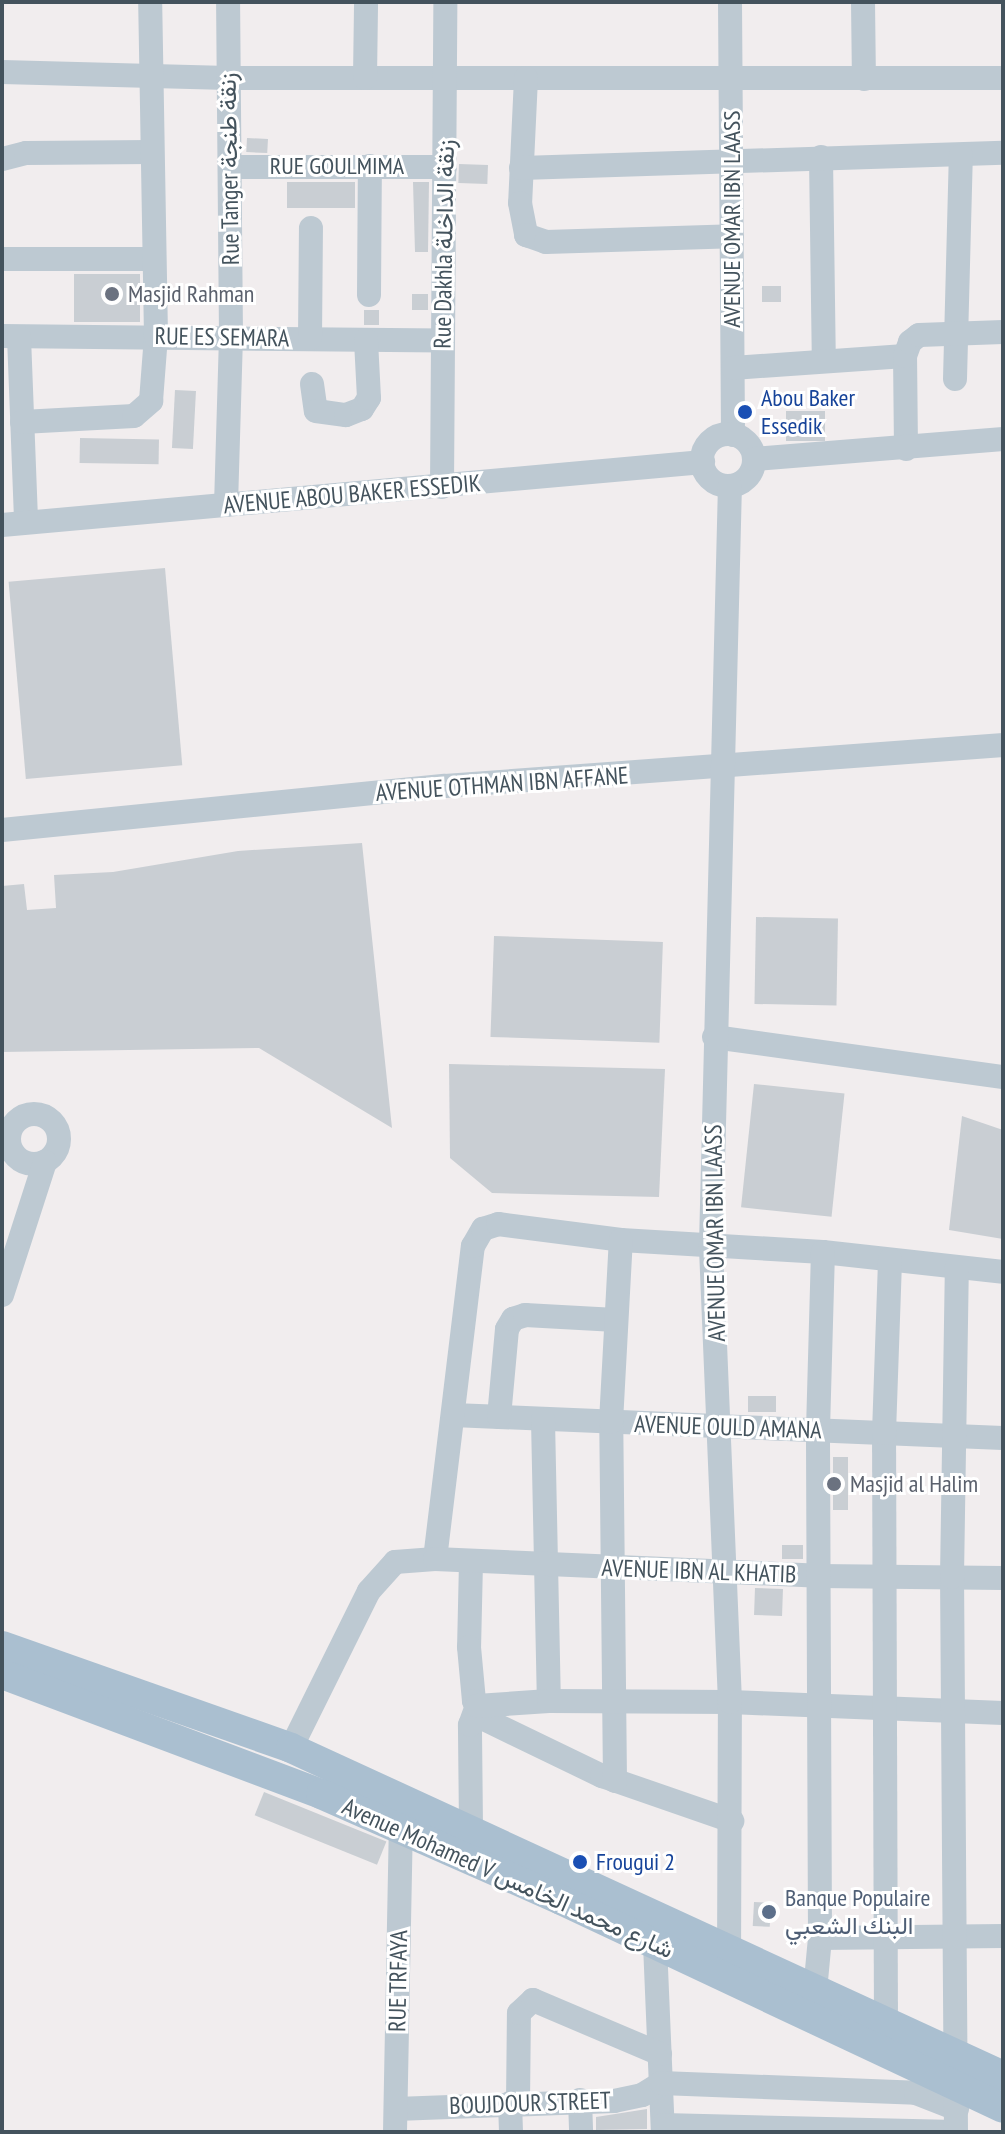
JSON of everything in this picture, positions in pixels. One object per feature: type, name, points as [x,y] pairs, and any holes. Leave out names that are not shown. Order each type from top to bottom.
[{"type":"main road","name":"Avenue Mohamed V شارع محمد الخامس","points":[[2,1646],[291,1748],[471,1827],[729,1965],[956,2109],[1003,2108]]},
{"type":"main road","name":"Avenue Mohamed V شارع محمد الخامس","points":[[2,1674],[279,1777],[655,1944],[815,1991],[886,2026],[1003,2076]]},
{"type":"street","points":[[22,422],[142,414],[151,401],[156,336],[148,74],[150,2]]},
{"type":"street","name":"Rue Tanger زنقة طنجة","points":[[226,505],[231,337],[228,2]]},
{"type":"street","points":[[365,78],[366,2]]},
{"type":"street","name":"Rue Dakhla زنقة الداخلة","points":[[442,487],[445,2]]},
{"type":"street","name":"AVENUE OMAR IBN LAASS","points":[[730,2],[733,435]]},
{"type":"street","points":[[863,2],[864,79]]},
{"type":"street","points":[[2,72],[228,78],[1003,78]]},
{"type":"street","points":[[526,78],[521,168],[523,226],[535,239],[732,236]]},
{"type":"street","points":[[2,159],[26,153],[151,152]]},
{"type":"street","points":[[521,168],[1003,153]]},
{"type":"street","points":[[955,379],[961,156]]},
{"type":"street","points":[[821,157],[824,361]]},
{"type":"street","points":[[369,295],[370,166]]},
{"type":"street","name":"RUE GOULMIMA","points":[[230,167],[445,167]]},
{"type":"street","points":[[310,338],[311,228]]},
{"type":"street","points":[[2,259],[152,259]]},
{"type":"street","points":[[906,449],[905,356],[919,335],[1003,332]]},
{"type":"street","points":[[10,336],[22,422],[14,524]]},
{"type":"street","name":"RUE ES SEMARA","points":[[10,336],[443,341]]},
{"type":"street","points":[[312,384],[316,411],[346,415],[362,409],[369,398],[366,340]]},
{"type":"street","points":[[733,368],[905,356]]},
{"type":"street","points":[[733,435],[748,444],[754,459],[750,475],[730,486],[709,477],[703,462],[711,441],[733,435]]},
{"type":"street","points":[[754,459],[1003,439]]},
{"type":"street","name":"AVENUE ABOU BAKER ESSEDIK","points":[[14,524],[703,462]]},
{"type":"street","name":"AVENUE OMAR IBN LAASS","points":[[729,1965],[732,1821],[730,1702],[711,1245],[730,486]]},
{"type":"street","name":"AVENUE OTHMAN IBN AFFANE","points":[[2,830],[445,786],[722,769],[1003,745]]},
{"type":"street","points":[[714,1037],[1003,1077]]},
{"type":"street","points":[[2,1295],[45,1162]]},
{"type":"street","points":[[435,1559],[476,1235],[498,1224],[621,1240],[823,1252],[1003,1272]]},
{"type":"street","points":[[615,1781],[617,1702],[611,1422],[621,1240]]},
{"type":"street","points":[[815,1991],[820,1938],[818,1430],[823,1252]]},
{"type":"street","points":[[886,2026],[890,1938],[884,1433],[890,1260]]},
{"type":"street","points":[[661,2083],[916,2093],[956,2109],[952,1577],[957,1268]]},
{"type":"street","points":[[499,1417],[507,1329],[513,1319],[525,1315],[616,1320]]},
{"type":"street","name":"AVENUE OULD AMANA","points":[[453,1415],[1003,1438]]},
{"type":"street","points":[[543,1420],[543,1567],[549,1701]]},
{"type":"street","name":"AVENUE IBN AL KHATIB","points":[[291,1748],[369,1591],[395,1562],[435,1559],[543,1567],[1003,1578]]},
{"type":"street","points":[[471,1562],[469,1647],[477,1706],[486,1720],[527,1744],[615,1781],[732,1821]]},
{"type":"street","points":[[477,1706],[549,1701],[820,1703],[886,1704],[1003,1713]]},
{"type":"street","points":[[471,1827],[470,1725],[477,1706]]},
{"type":"street","name":"RUE TRFAYA","points":[[395,2121],[401,1830]]},
{"type":"street","points":[[820,1938],[1003,1936]]},
{"type":"street","points":[[655,1944],[663,2128],[944,2132]]},
{"type":"street","points":[[511,2132],[519,2013],[533,2000],[660,2054]]},
{"type":"street","name":"BOUJDOUR STREET","points":[[395,2121],[514,2103],[633,2098],[661,2083]]},
{"type":"street","points":[[580,2100],[581,2132]]},
{"type":"building","points":[[247,138],[268,139],[267,153],[246,152]]},
{"type":"building","points":[[459,164],[488,165],[487,184],[458,183]]},
{"type":"building","points":[[287,182],[355,182],[355,208],[287,208]]},
{"type":"building","points":[[413,182],[429,182],[428,252],[415,252]]},
{"type":"building","name":"Masjid Rahman","points":[[74,274],[140,274],[140,322],[74,322]]},
{"type":"building","points":[[762,286],[781,286],[781,302],[762,302]]},
{"type":"building","points":[[412,294],[428,294],[428,310],[412,310]]},
{"type":"building","points":[[364,310],[379,310],[379,325],[364,325]]},
{"type":"building","points":[[175,390],[196,391],[193,449],[172,448]]},
{"type":"building","points":[[786,411],[825,411],[825,441],[786,441]]},
{"type":"building","points":[[80,438],[159,439],[159,464],[80,463]]},
{"type":"building","points":[[165,568],[182,765],[26,779],[9,582]]},
{"type":"building","points":[[362,843],[392,1128],[259,1048],[2,1052],[2,886],[24,884],[27,910],[56,908],[54,875],[113,872],[238,851]]},
{"type":"building","points":[[756,917],[838,918],[836,1005],[754,1004]]},
{"type":"building","points":[[494,936],[663,942],[659,1043],[490,1037]]},
{"type":"building","points":[[449,1064],[665,1069],[659,1197],[492,1193],[450,1158]]},
{"type":"building","points":[[754,1084],[845,1094],[832,1217],[741,1207]]},
{"type":"building","points":[[962,1116],[1003,1130],[1003,1239],[949,1230]]},
{"type":"building","points":[[748,1396],[776,1396],[776,1412],[748,1412]]},
{"type":"building","points":[[833,1457],[848,1457],[848,1510],[833,1510]]},
{"type":"building","points":[[782,1545],[803,1545],[803,1559],[782,1559]]},
{"type":"building","points":[[755,1588],[783,1589],[782,1616],[754,1615]]},
{"type":"building","points":[[264,1792],[386,1841],[377,1865],[255,1815]]},
{"type":"building","points":[[754,1902],[771,1903],[770,1927],[753,1926]]},
{"type":"building","points":[[647,2109],[647,2129],[596,2130],[596,2117]]},
{"type":"place","name":"Masjid Rahman","points":[[112,294]]},
{"type":"place","name":"Abou Baker Essedik","points":[[745,412]]},
{"type":"place","name":"Masjid al Halim","points":[[834,1484]]},
{"type":"place","name":"Frougui 2","points":[[580,1862]]},
{"type":"place","name":"Banque Populaire البنك الشعبي","points":[[769,1912]]}]
